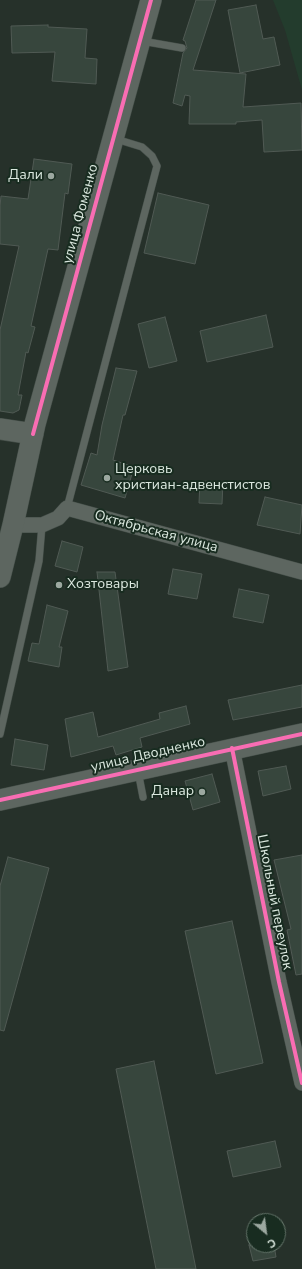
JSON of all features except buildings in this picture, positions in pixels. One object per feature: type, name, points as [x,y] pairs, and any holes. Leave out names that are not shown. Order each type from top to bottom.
[{"type":"street","name":"улица Фоменко","points":[[0,577],[33,434],[151,0]]},
{"type":"street","points":[[0,429],[33,434]]},
{"type":"street","points":[[13,525],[42,526],[58,518],[67,508]]},
{"type":"street","name":"Октябрьская улица","points":[[67,508],[302,572]]},
{"type":"street","name":"улица Дводненко","points":[[0,800],[232,748],[302,734]]},
{"type":"street","name":"Школьный переулок","points":[[232,748],[279,982],[302,1083]]},
{"type":"lane","points":[[140,41],[182,48]]},
{"type":"lane","points":[[67,508],[157,166],[152,156],[142,147],[114,138]]},
{"type":"lane","points":[[0,734],[39,561],[42,526]]},
{"type":"lane","points":[[137,769],[143,798]]},
{"type":"shaded area","points":[[273,0],[302,0],[302,90],[285,30]]},
{"type":"cycle path","points":[[33,434],[151,0]]},
{"type":"cycle path","points":[[0,800],[302,734]]},
{"type":"cycle path","points":[[232,748],[279,982],[302,1083]]},
{"type":"place","name":"Дали","points":[[51,176]]},
{"type":"place","name":"Церковь христиан-адвенстистов","points":[[107,478]]},
{"type":"place","name":"Хозтовары","points":[[59,585]]},
{"type":"place","name":"Данар","points":[[202,792]]}]
